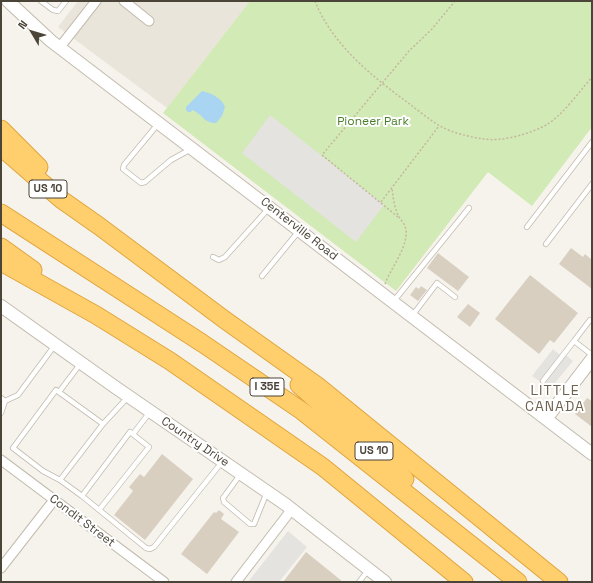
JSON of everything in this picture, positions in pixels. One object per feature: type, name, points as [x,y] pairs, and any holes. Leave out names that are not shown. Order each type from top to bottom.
[{"type":"highway","points":[[1,129],[99,226]]},
{"type":"highway","name":"US 10","points":[[1,147],[62,200],[225,320],[522,582]]},
{"type":"highway","name":"I 35E","points":[[1,213],[202,343],[302,411],[518,582]]},
{"type":"highway","name":"I 35E","points":[[1,247],[96,315],[170,361],[323,467],[464,582]]},
{"type":"highway","points":[[1,262],[96,315]]},
{"type":"highway","points":[[225,320],[319,387],[559,582]]},
{"type":"highway","points":[[418,545],[448,582]]},
{"type":"street","points":[[60,47],[96,1]]},
{"type":"street","points":[[124,1],[149,21]]},
{"type":"street","name":"Centerville Road","points":[[13,3],[60,47],[592,454]]},
{"type":"street","name":"Country Drive","points":[[1,306],[292,509],[385,582]]},
{"type":"street","points":[[546,419],[592,359]]},
{"type":"street","name":"Condit Street","points":[[1,460],[164,582]]},
{"type":"street","points":[[1,568],[54,500]]},
{"type":"street","points":[[236,582],[292,509]]},
{"type":"lane","points":[[41,1],[53,10],[58,11],[66,1]]},
{"type":"lane","points":[[159,122],[124,165],[124,169],[141,183],[145,182],[171,160],[192,148]]},
{"type":"lane","points":[[527,227],[592,142]]},
{"type":"lane","points":[[546,244],[592,184]]},
{"type":"lane","points":[[213,257],[219,260],[225,257],[270,207]]},
{"type":"lane","points":[[393,302],[469,208]]},
{"type":"lane","points":[[262,276],[300,230]]},
{"type":"lane","points":[[412,316],[437,283],[455,297]]},
{"type":"lane","points":[[543,381],[590,320]]},
{"type":"lane","points":[[574,341],[592,355]]},
{"type":"lane","points":[[1,413],[3,399],[18,395],[55,345]]},
{"type":"lane","points":[[59,392],[81,363]]},
{"type":"lane","points":[[103,424],[56,390],[13,448],[43,471],[60,480],[82,496],[150,550],[154,547],[222,461]]},
{"type":"lane","points":[[60,480],[103,424],[128,396]]},
{"type":"lane","points":[[133,434],[150,411]]},
{"type":"lane","points":[[82,496],[130,432],[133,434],[149,447],[100,510]]},
{"type":"lane","points":[[241,473],[223,498],[224,502],[250,524],[254,524],[267,492]]},
{"type":"lane","points":[[359,582],[369,569]]},
{"type":"path","points":[[315,1],[334,35],[354,59],[382,83],[440,126],[453,132],[485,140],[501,139],[532,131],[547,125],[558,116],[592,77]]},
{"type":"path","points":[[385,284],[403,250],[406,237],[405,226],[398,217],[381,202],[322,155],[409,51],[432,29],[455,1]]},
{"type":"path","points":[[381,202],[440,126]]},
{"type":"path","points":[[392,188],[398,217]]},
{"type":"shaded area","points":[[78,1],[250,1],[167,108],[58,27]]},
{"type":"shaded area","points":[[270,115],[384,205],[356,242],[242,153]]},
{"type":"shaded area","points":[[553,349],[559,354],[567,356],[573,361],[550,389],[532,376]]},
{"type":"shaded area","points":[[288,531],[307,547],[279,582],[248,582]]},
{"type":"green space","name":"Pioneer Park","points":[[250,1],[592,1],[592,127],[532,206],[488,172],[396,291],[163,113]]},
{"type":"water","points":[[202,91],[216,96],[224,104],[225,107],[222,116],[216,123],[208,122],[192,110],[191,112],[188,112],[186,110],[186,107]]},
{"type":"building","points":[[571,248],[583,257],[585,254],[592,260],[592,289],[559,264]]},
{"type":"building","points":[[438,253],[469,277],[458,291],[427,268]]},
{"type":"building","points":[[530,275],[578,313],[554,343],[550,340],[539,354],[495,319]]},
{"type":"building","points":[[421,286],[427,290],[418,301],[410,295],[416,287],[419,289]]},
{"type":"building","points":[[468,304],[480,313],[470,327],[457,317]]},
{"type":"building","points":[[587,398],[592,401],[592,427],[575,414]]},
{"type":"building","points":[[162,454],[193,479],[145,540],[114,515],[133,491],[129,487],[140,474],[144,477]]},
{"type":"building","points":[[219,510],[224,514],[221,519],[239,532],[207,574],[181,554],[214,512],[216,513]]},
{"type":"building","points":[[306,552],[332,573],[343,582],[283,582]]},
{"type":"district","name":"LITTLE CANADA","points":[[555,400]]}]
